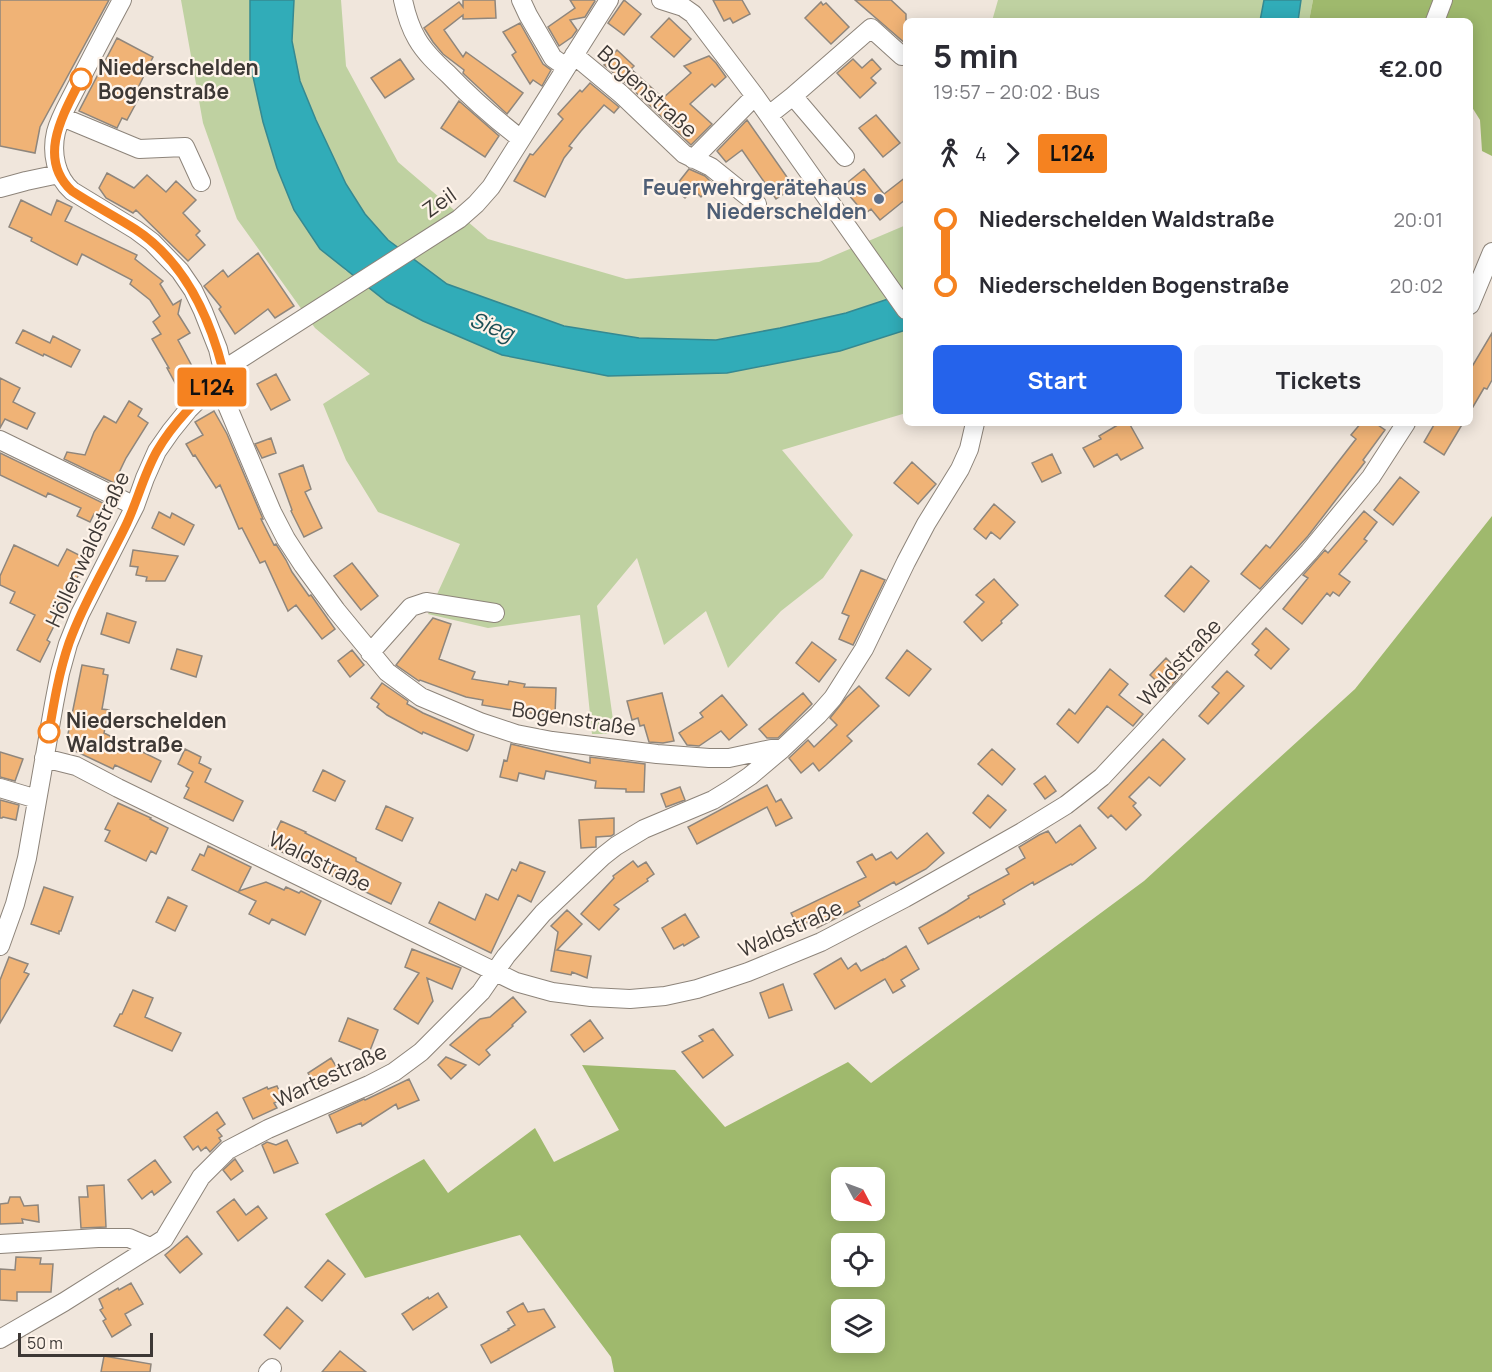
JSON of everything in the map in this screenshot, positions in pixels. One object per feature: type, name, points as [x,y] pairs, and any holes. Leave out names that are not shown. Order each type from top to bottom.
[{"type":"street","points":[[0,188],[59,174],[56,163],[56,134],[62,117],[122,0]]},
{"type":"street","points":[[403,0],[407,18],[418,40],[432,58],[472,98],[521,139]]},
{"type":"street","name":"Bogenstraße","points":[[521,0],[554,58],[570,61],[621,94],[684,154],[711,167],[757,204]]},
{"type":"street","name":"Zeil","points":[[223,370],[459,219],[476,204],[490,187],[609,0]]},
{"type":"street","points":[[661,0],[683,7],[693,14],[769,115],[903,306]]},
{"type":"street","points":[[1436,18],[1443,0]]},
{"type":"street","points":[[769,115],[871,28],[902,56]]},
{"type":"street","name":"Bogenstraße","points":[[693,159],[755,96]]},
{"type":"street","points":[[793,96],[845,157]]},
{"type":"street","points":[[62,117],[139,149],[185,147],[201,182]]},
{"type":"street","name":"Bogenstraße","points":[[59,174],[64,184],[72,191],[152,242],[180,271],[193,290],[218,349],[227,405],[272,512],[303,565],[336,610],[387,672],[421,697],[516,735],[657,754],[709,758],[729,758],[771,749],[782,749]]},
{"type":"street","points":[[1473,298],[1492,252]]},
{"type":"street","name":"Höllenwaldstraße","points":[[0,946],[24,872],[60,673],[80,614],[135,506],[144,478],[157,451],[171,430],[216,382],[223,370]]},
{"type":"street","points":[[782,749],[833,698],[864,649],[926,524],[960,470],[969,449],[974,426]]},
{"type":"street","name":"Waldstraße","points":[[44,758],[76,766],[516,982],[552,992],[630,999],[665,996],[697,989],[748,972],[821,942],[1022,832],[1066,805],[1102,777],[1309,552],[1371,477],[1404,426]]},
{"type":"street","points":[[0,440],[135,506]]},
{"type":"street","points":[[370,653],[411,607],[426,602],[495,613]]},
{"type":"street","name":"Wartestraße","points":[[0,1339],[164,1239],[201,1177],[228,1150],[268,1129],[394,1072],[429,1044],[481,992],[506,956],[543,913],[602,857],[644,830],[713,800],[750,776],[782,749]]},
{"type":"street","points":[[0,788],[37,799]]},
{"type":"street","points":[[0,1244],[129,1238],[150,1247]]},
{"type":"green space","points":[[181,0],[250,0],[250,63],[263,121],[277,168],[294,210],[346,271],[727,373],[840,351],[903,331],[903,414],[782,450],[853,535],[823,578],[781,611],[728,668],[706,611],[664,645],[637,558],[597,606],[615,734],[592,734],[580,615],[488,628],[428,614],[460,544],[378,512],[346,460],[323,404],[370,374],[315,328],[237,219],[203,123]]},
{"type":"green space","points":[[294,0],[341,0],[346,66],[398,162],[488,239],[626,279],[819,262],[903,226],[903,294],[846,313],[717,340],[639,338],[564,326],[447,284],[388,240],[365,214],[346,184],[316,120],[300,81],[292,41]]},
{"type":"green space","points":[[998,0],[1264,0],[1261,18],[993,18]]},
{"type":"green space","points":[[1301,0],[1313,0],[1310,18],[1298,18]]},
{"type":"green space","points":[[1313,0],[1492,0],[1492,156],[1482,151],[1480,120],[1473,109],[1473,18],[1310,18]]},
{"type":"green space","points":[[1492,516],[1492,1372],[614,1372],[611,1357],[520,1235],[365,1278],[325,1214],[424,1159],[448,1193],[535,1128],[554,1162],[619,1130],[582,1065],[675,1070],[725,1127],[848,1062],[871,1083],[1144,881],[1355,689]]},
{"type":"water","name":"Sieg","points":[[250,0],[294,0],[292,41],[300,81],[346,184],[365,214],[388,240],[447,284],[564,326],[639,338],[716,340],[846,313],[903,294],[903,331],[840,351],[727,373],[608,376],[502,355],[423,321],[387,302],[320,249],[294,210],[277,168],[263,122],[250,63]]},
{"type":"water","points":[[1264,0],[1301,0],[1298,18],[1261,18]]},
{"type":"building","points":[[0,0],[109,0],[40,127],[35,153],[0,146]]},
{"type":"building","points":[[463,0],[495,0],[496,18],[463,19],[463,15],[444,30],[463,57],[466,52],[523,93],[507,114],[463,73],[464,70],[443,54],[424,28],[459,2],[463,7]]},
{"type":"building","points":[[570,0],[595,1],[585,17],[570,20],[577,30],[572,37],[559,46],[548,27],[575,8]]},
{"type":"building","points":[[624,0],[641,14],[624,35],[608,23]]},
{"type":"building","points":[[713,0],[742,0],[750,14],[733,23],[730,18],[724,21]]},
{"type":"building","points":[[855,0],[891,0],[906,14],[906,18],[903,18],[903,41]]},
{"type":"building","points":[[821,2],[823,5],[826,3],[849,27],[831,44],[805,18]]},
{"type":"building","points":[[669,18],[691,39],[674,57],[651,37]]},
{"type":"building","points":[[520,23],[543,64],[551,70],[542,86],[533,80],[530,84],[512,55],[516,52],[503,32]]},
{"type":"building","points":[[117,38],[153,57],[135,94],[140,96],[127,120],[122,118],[117,128],[79,111]]},
{"type":"building","points":[[617,50],[634,66],[631,69],[663,98],[691,73],[684,66],[709,56],[716,63],[726,77],[715,87],[712,84],[690,104],[712,124],[691,145],[604,65]]},
{"type":"building","points":[[400,59],[414,79],[385,98],[371,78]]},
{"type":"building","points":[[853,59],[862,68],[872,59],[881,69],[871,78],[876,83],[860,98],[837,73]]},
{"type":"building","points":[[590,83],[619,107],[614,113],[604,105],[581,131],[569,146],[572,148],[564,158],[545,197],[514,181],[530,154],[533,155],[563,119],[558,114],[580,90],[582,92]]},
{"type":"building","points":[[459,101],[499,136],[485,157],[441,128]]},
{"type":"building","points":[[876,115],[900,143],[883,157],[859,128]]},
{"type":"building","points":[[747,120],[794,187],[776,199],[742,150],[726,162],[717,151]]},
{"type":"building","points":[[689,169],[705,176],[713,184],[701,197],[693,189],[685,198],[674,188]]},
{"type":"building","name":"Feuerwehrgerätehaus Niederschelden","points":[[864,169],[884,194],[903,179],[903,201],[880,220],[871,209],[865,214],[842,187]]},
{"type":"building","points":[[107,173],[134,188],[147,175],[166,192],[176,181],[196,200],[183,213],[200,231],[196,235],[205,245],[188,261],[136,210],[133,213],[106,198],[99,188]]},
{"type":"building","points":[[21,200],[51,215],[57,200],[72,207],[65,221],[137,255],[135,259],[163,281],[160,284],[173,305],[181,300],[178,314],[190,333],[178,340],[200,381],[180,392],[152,339],[161,334],[153,322],[160,316],[150,300],[130,284],[132,280],[82,254],[77,265],[9,227]]},
{"type":"building","points":[[258,253],[294,306],[275,318],[268,309],[235,334],[219,309],[221,307],[204,286],[223,270],[228,277]]},
{"type":"building","points":[[23,330],[50,343],[53,336],[80,350],[71,367],[16,343]]},
{"type":"building","points":[[1492,333],[1492,380],[1487,389],[1484,388],[1473,407],[1473,365]]},
{"type":"building","points":[[276,374],[290,400],[271,410],[257,384]]},
{"type":"building","points":[[0,378],[20,388],[13,402],[35,413],[27,429],[5,419],[0,428]]},
{"type":"building","points":[[129,401],[142,409],[138,416],[148,423],[126,458],[114,483],[64,459],[67,452],[85,455],[94,432],[104,416],[116,423]]},
{"type":"building","points":[[214,411],[227,434],[263,519],[261,519],[274,545],[276,544],[292,572],[335,629],[322,639],[296,605],[288,611],[265,561],[260,563],[242,528],[239,529],[220,485],[216,488],[186,444],[203,435],[195,422]]},
{"type":"building","points":[[1116,426],[1131,426],[1143,448],[1121,460],[1117,454],[1094,467],[1083,448],[1101,439],[1099,436]]},
{"type":"building","points":[[1358,426],[1379,426],[1385,430],[1363,460],[1365,462],[1308,536],[1260,589],[1241,574],[1266,545],[1270,548],[1307,502],[1356,439],[1351,435]]},
{"type":"building","points":[[1433,426],[1461,426],[1444,455],[1424,442]]},
{"type":"building","points":[[271,438],[276,453],[262,458],[255,444]]},
{"type":"building","points":[[0,453],[107,505],[100,518],[94,514],[90,522],[77,516],[81,508],[48,493],[46,497],[0,475]]},
{"type":"building","points":[[1052,454],[1061,473],[1042,482],[1032,463]]},
{"type":"building","points":[[912,462],[936,484],[918,504],[894,483]]},
{"type":"building","points":[[303,465],[311,489],[305,492],[322,528],[304,537],[291,511],[279,474]]},
{"type":"building","points":[[1400,477],[1419,492],[1393,525],[1374,510]]},
{"type":"building","points":[[994,504],[1015,522],[1000,539],[991,532],[986,539],[974,529]]},
{"type":"building","points":[[1364,511],[1377,522],[1364,539],[1367,541],[1339,574],[1350,582],[1339,596],[1333,592],[1330,596],[1327,593],[1302,624],[1283,609],[1308,578],[1303,575],[1325,550],[1328,553]]},
{"type":"building","points":[[159,512],[170,518],[172,513],[194,525],[184,545],[152,528]]},
{"type":"building","points":[[14,545],[58,566],[67,549],[83,557],[77,570],[80,572],[47,640],[50,642],[40,662],[17,650],[35,615],[10,603],[15,592],[0,585],[0,576]]},
{"type":"building","points":[[133,550],[178,556],[165,581],[146,581],[147,577],[136,575],[138,567],[130,566]]},
{"type":"building","points":[[352,563],[378,596],[361,610],[334,576]]},
{"type":"building","points":[[1191,566],[1209,581],[1184,612],[1165,596]]},
{"type":"building","points":[[861,570],[885,580],[853,645],[839,639],[849,616],[842,613]]},
{"type":"building","points":[[994,579],[1018,605],[982,641],[964,622],[984,602],[976,595]]},
{"type":"building","points":[[107,613],[136,622],[129,643],[101,634]]},
{"type":"building","points":[[433,618],[451,624],[439,659],[475,672],[472,679],[508,685],[509,681],[525,684],[524,687],[556,688],[555,715],[482,705],[483,700],[466,697],[419,681],[396,665]]},
{"type":"building","points":[[1266,628],[1289,649],[1271,669],[1255,655],[1259,650],[1252,644]]},
{"type":"building","points":[[812,642],[836,660],[819,682],[796,663]]},
{"type":"building","points":[[177,649],[202,656],[196,677],[171,669]]},
{"type":"building","points":[[352,650],[364,665],[350,677],[338,661]]},
{"type":"building","points":[[907,650],[931,669],[909,696],[886,678]]},
{"type":"building","points":[[1166,658],[1182,674],[1167,691],[1150,675]]},
{"type":"building","points":[[82,665],[104,669],[103,674],[108,675],[102,709],[109,710],[104,733],[161,761],[151,782],[115,765],[113,769],[71,749],[73,740],[67,739]]},
{"type":"building","points":[[1110,669],[1128,684],[1119,695],[1143,714],[1133,726],[1107,706],[1078,743],[1057,724],[1069,709],[1075,714]]},
{"type":"building","points":[[1227,671],[1244,686],[1208,724],[1199,716],[1219,693],[1212,687]]},
{"type":"building","points":[[382,683],[408,701],[407,704],[474,735],[469,749],[467,751],[423,732],[422,734],[387,715],[371,698]]},
{"type":"building","points":[[859,686],[879,706],[847,736],[852,741],[826,765],[819,771],[813,763],[801,773],[789,758],[808,740],[814,747],[837,725],[830,718]]},
{"type":"building","points":[[662,693],[674,741],[649,742],[644,725],[640,726],[638,718],[632,720],[627,701]]},
{"type":"building","points":[[803,693],[812,704],[778,738],[767,738],[759,729]]},
{"type":"building","points":[[722,695],[747,725],[729,740],[721,731],[699,746],[687,745],[679,733],[703,717],[700,713]]},
{"type":"building","points":[[1163,739],[1185,759],[1160,786],[1149,777],[1129,797],[1136,803],[1133,806],[1141,815],[1126,830],[1111,815],[1108,818],[1098,808]]},
{"type":"building","points":[[511,744],[590,763],[590,757],[645,764],[644,792],[595,788],[596,781],[546,771],[544,779],[519,773],[517,781],[500,777]]},
{"type":"building","points":[[185,749],[201,757],[199,763],[211,769],[205,782],[243,801],[233,821],[184,798],[189,788],[186,786],[193,772],[178,764]]},
{"type":"building","points":[[992,749],[1015,769],[1002,785],[978,764]]},
{"type":"building","points":[[0,752],[23,759],[15,781],[0,777]]},
{"type":"building","points":[[323,770],[345,781],[335,801],[313,791]]},
{"type":"building","points":[[1045,776],[1056,791],[1045,799],[1034,784]]},
{"type":"building","points":[[767,785],[776,802],[781,799],[792,818],[776,826],[767,807],[697,844],[688,827]]},
{"type":"building","points":[[680,787],[685,800],[666,807],[661,794]]},
{"type":"building","points":[[988,795],[1006,810],[990,828],[973,813]]},
{"type":"building","points":[[0,800],[19,805],[16,820],[0,818]]},
{"type":"building","points":[[118,803],[168,828],[156,854],[151,851],[146,861],[105,841],[110,831],[105,829]]},
{"type":"building","points":[[386,806],[413,818],[402,841],[376,829]]},
{"type":"building","points":[[614,818],[614,834],[596,837],[596,847],[581,848],[579,820]]},
{"type":"building","points":[[281,821],[401,883],[391,904],[269,846]]},
{"type":"building","points":[[1080,825],[1096,848],[1072,865],[1034,885],[1033,882],[1003,900],[1005,904],[928,944],[919,928],[969,898],[968,896],[1009,874],[1006,869],[1025,858],[1019,847],[1048,831],[1056,843]]},
{"type":"building","points":[[927,833],[944,853],[926,869],[896,885],[894,882],[858,902],[860,906],[817,928],[813,920],[798,927],[791,913],[866,877],[857,862],[872,854],[876,860],[891,852],[897,859]]},
{"type":"building","points":[[208,846],[251,867],[239,891],[266,882],[284,890],[286,887],[299,893],[301,891],[321,901],[305,935],[272,919],[269,924],[249,914],[256,901],[192,870],[200,854],[204,856]]},
{"type":"building","points":[[633,861],[638,867],[646,862],[654,874],[647,879],[648,881],[614,905],[619,909],[599,930],[581,914],[614,878],[613,876]]},
{"type":"building","points":[[520,862],[545,872],[531,902],[518,895],[491,953],[429,923],[439,902],[475,920],[486,894],[498,900],[512,869],[516,871]]},
{"type":"building","points":[[44,887],[73,897],[59,934],[31,924]]},
{"type":"building","points":[[168,897],[187,906],[175,931],[156,922]]},
{"type":"building","points":[[567,910],[582,924],[557,950],[591,956],[587,978],[572,972],[571,975],[551,971],[558,932],[551,926]]},
{"type":"building","points":[[685,914],[699,937],[674,949],[662,928]]},
{"type":"building","points":[[906,946],[919,969],[901,980],[905,986],[893,993],[885,979],[835,1009],[814,974],[841,958],[848,969],[856,963],[861,971]]},
{"type":"building","points":[[412,949],[461,968],[452,989],[427,978],[433,1001],[418,1024],[394,1009],[419,973],[405,967]]},
{"type":"building","points":[[9,957],[28,964],[24,972],[29,974],[0,1023],[0,980]]},
{"type":"building","points":[[783,984],[792,1010],[769,1018],[760,993]]},
{"type":"building","points":[[133,990],[153,998],[145,1017],[181,1033],[172,1051],[114,1026]]},
{"type":"building","points":[[513,997],[526,1012],[486,1050],[490,1055],[479,1065],[450,1045],[480,1019],[490,1017]]},
{"type":"building","points":[[348,1018],[378,1030],[369,1053],[339,1041]]},
{"type":"building","points":[[590,1020],[603,1038],[584,1052],[571,1035]]},
{"type":"building","points":[[713,1029],[733,1055],[703,1078],[682,1052],[703,1041],[699,1036]]},
{"type":"building","points":[[446,1057],[466,1065],[451,1079],[438,1065]]},
{"type":"building","points":[[331,1058],[342,1076],[319,1091],[308,1073]]},
{"type":"building","points":[[409,1079],[419,1100],[398,1109],[396,1104],[362,1126],[361,1123],[337,1133],[329,1115]]},
{"type":"building","points":[[277,1086],[283,1099],[274,1103],[277,1108],[253,1119],[243,1098],[267,1087],[268,1089]]},
{"type":"building","points":[[217,1112],[225,1124],[217,1130],[222,1136],[219,1138],[221,1141],[210,1152],[206,1147],[201,1151],[198,1146],[193,1150],[184,1137]]},
{"type":"building","points":[[287,1140],[298,1163],[274,1173],[262,1145],[267,1142],[276,1145]]},
{"type":"building","points":[[235,1159],[243,1171],[231,1180],[223,1170]]},
{"type":"building","points":[[155,1160],[171,1182],[154,1195],[152,1191],[142,1199],[128,1180]]},
{"type":"building","points":[[104,1185],[106,1227],[81,1228],[79,1197],[88,1197],[87,1186]]},
{"type":"building","points":[[10,1197],[20,1197],[24,1206],[38,1205],[39,1222],[22,1219],[23,1223],[0,1224],[0,1204],[8,1203]]},
{"type":"building","points":[[234,1199],[246,1215],[258,1206],[267,1218],[238,1241],[217,1212]]},
{"type":"building","points":[[187,1236],[202,1254],[180,1273],[165,1255]]},
{"type":"building","points":[[16,1257],[41,1258],[40,1264],[53,1264],[51,1292],[17,1292],[17,1301],[0,1300],[0,1269],[15,1270]]},
{"type":"building","points":[[328,1260],[345,1274],[322,1301],[305,1287]]},
{"type":"building","points":[[131,1283],[143,1304],[125,1314],[131,1325],[112,1337],[103,1321],[106,1319],[100,1310],[103,1308],[99,1299]]},
{"type":"building","points":[[438,1293],[447,1307],[413,1330],[402,1314]]},
{"type":"building","points":[[523,1303],[528,1312],[544,1309],[555,1327],[491,1363],[481,1345],[515,1325],[507,1312]]},
{"type":"building","points":[[287,1307],[303,1321],[280,1349],[264,1335]]},
{"type":"building","points":[[340,1351],[366,1372],[322,1372]]},
{"type":"building","points":[[104,1356],[151,1364],[150,1372],[101,1372]]},
{"type":"bus line","name":"L124","points":[[49,732],[60,673],[80,614],[135,506],[144,478],[157,451],[171,430],[216,382],[223,370],[218,349],[203,311],[180,271],[152,242],[136,230],[72,191],[64,184],[59,174],[55,152],[56,134],[81,79]]},
{"type":"place","name":"Niederschelden Bogenstraße","points":[[81,79]]},
{"type":"place","name":"Feuerwehrgerätehaus Niederschelden","points":[[879,199]]},
{"type":"place","name":"Niederschelden Waldstraße","points":[[49,732]]}]
